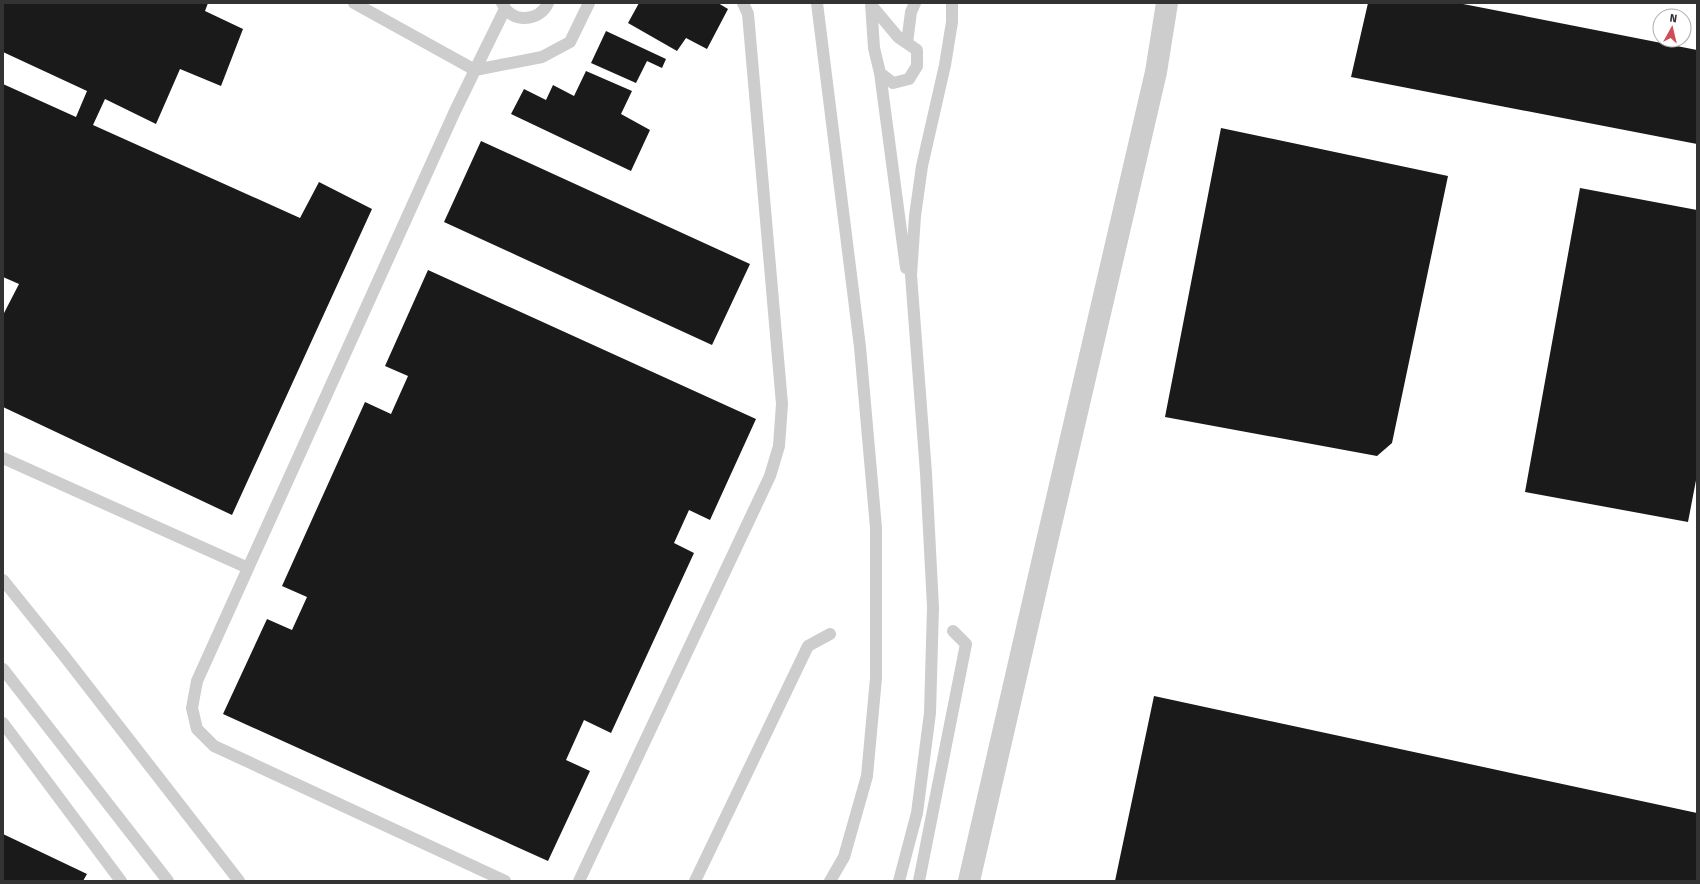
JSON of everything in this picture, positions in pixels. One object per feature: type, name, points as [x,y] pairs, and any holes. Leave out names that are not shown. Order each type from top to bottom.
[{"type":"street","points":[[969,881],[1044,550],[1156,72],[1167,3]]},
{"type":"lane","points":[[354,3],[476,70],[542,57],[570,42],[589,3]]},
{"type":"lane","points":[[505,881],[214,746],[197,729],[192,708],[197,680],[504,6],[516,17],[524,19],[540,14],[546,8],[548,3]]},
{"type":"lane","points":[[579,881],[770,476],[779,446],[782,404],[748,14],[743,3]]},
{"type":"lane","points":[[817,3],[860,347],[876,528],[876,678],[866,776],[844,857],[830,881]]},
{"type":"lane","points":[[907,43],[911,12],[915,3]]},
{"type":"lane","points":[[898,881],[918,813],[930,714],[933,607],[926,473],[911,275],[915,216],[922,166],[945,65],[952,22],[952,3]]},
{"type":"lane","points":[[872,4],[898,37],[917,50],[917,66],[909,79],[893,83],[880,73]]},
{"type":"lane","points":[[872,4],[874,48],[880,73],[918,355]]},
{"type":"lane","points":[[3,458],[248,568]]},
{"type":"lane","points":[[3,580],[66,657],[239,881]]},
{"type":"lane","points":[[919,881],[966,644],[953,631]]},
{"type":"lane","points":[[695,881],[808,646],[830,634]]},
{"type":"lane","points":[[3,669],[168,881]]},
{"type":"lane","points":[[3,723],[121,881]]},
{"type":"building","points":[[3,3],[208,3],[205,11],[243,29],[221,86],[180,69],[156,124],[105,99],[93,125],[300,218],[319,182],[372,209],[232,515],[3,407],[3,315],[19,284],[3,277],[3,84],[76,117],[87,91],[3,52]]},
{"type":"building","points":[[639,3],[718,3],[728,9],[707,49],[686,38],[677,51],[628,23]]},
{"type":"building","points":[[1368,3],[1458,3],[1652,41],[1652,48],[1687,48],[1697,50],[1697,144],[1351,77]]},
{"type":"building","points":[[606,31],[666,59],[662,68],[647,61],[636,83],[591,63]]},
{"type":"building","points":[[586,71],[632,91],[621,114],[650,130],[631,171],[511,114],[524,89],[546,100],[553,85],[574,96]]},
{"type":"building","points":[[1221,128],[1448,176],[1392,443],[1377,456],[1165,417]]},
{"type":"building","points":[[481,141],[750,264],[712,345],[444,222]]},
{"type":"building","points":[[1580,188],[1697,210],[1697,475],[1688,522],[1525,492]]},
{"type":"building","points":[[428,270],[756,419],[710,520],[689,510],[674,543],[694,553],[611,733],[584,720],[566,760],[590,771],[548,861],[223,714],[267,619],[292,630],[307,597],[282,586],[365,402],[391,414],[408,376],[385,366]]},
{"type":"building","points":[[1154,696],[1697,813],[1697,881],[1115,881]]},
{"type":"building","points":[[3,834],[87,874],[83,881],[3,881]]}]
